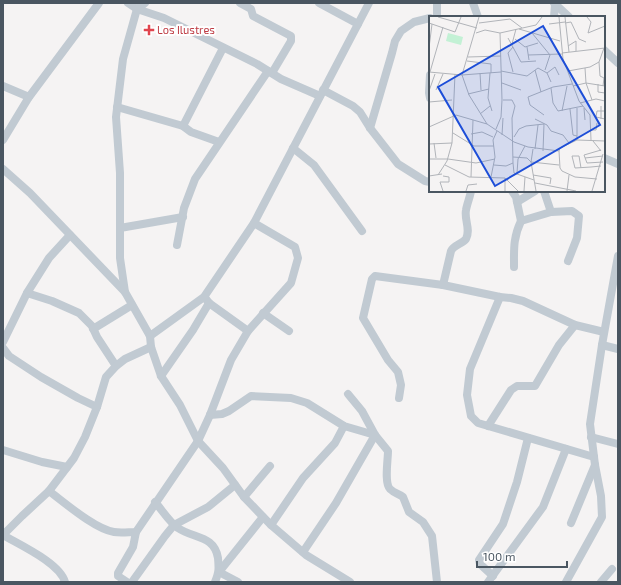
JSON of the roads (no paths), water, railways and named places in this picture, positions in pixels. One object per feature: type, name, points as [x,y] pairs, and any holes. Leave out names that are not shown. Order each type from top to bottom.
[{"type":"street","points":[[3,140],[29,97],[99,3]]},
{"type":"street","points":[[128,3],[137,9],[164,18],[270,72],[353,106],[360,112],[370,128],[398,164],[429,182]]},
{"type":"street","points":[[125,292],[120,258],[120,173],[116,117],[123,59],[137,9],[145,3]]},
{"type":"street","points":[[177,245],[184,208],[195,179],[291,41],[291,36],[253,16],[251,9],[240,3]]},
{"type":"street","points":[[319,3],[358,24]]},
{"type":"street","points":[[161,376],[193,330],[207,300],[254,222],[369,3]]},
{"type":"street","points":[[434,16],[437,3]]},
{"type":"street","points":[[473,3],[478,16]]},
{"type":"street","points":[[554,4],[554,16]]},
{"type":"street","points":[[554,4],[567,16]]},
{"type":"street","points":[[370,128],[395,41],[400,31],[414,22],[429,18]]},
{"type":"street","points":[[183,126],[223,48]]},
{"type":"street","points":[[605,51],[618,63]]},
{"type":"street","points":[[3,86],[29,97]]},
{"type":"street","points":[[117,107],[183,126],[191,132],[220,142]]},
{"type":"street","points":[[293,148],[314,165],[362,230]]},
{"type":"street","points":[[605,158],[618,164]]},
{"type":"street","points":[[3,169],[30,193],[125,292],[150,336],[151,347],[161,376],[180,405],[198,441],[223,468],[244,497],[271,525],[303,552],[350,582]]},
{"type":"street","points":[[443,285],[451,251],[467,237],[468,229],[466,211],[471,192]]},
{"type":"street","points":[[513,192],[516,197],[521,221],[513,244],[514,267]]},
{"type":"street","points":[[517,202],[533,192]]},
{"type":"street","points":[[544,192],[551,212]]},
{"type":"street","points":[[521,221],[551,212],[572,211],[579,216],[577,238],[568,261]]},
{"type":"street","points":[[120,228],[183,217]]},
{"type":"street","points":[[126,582],[118,576],[118,573],[133,547],[136,532],[198,441],[210,415],[231,360],[248,330],[291,283],[298,258],[295,247],[254,222]]},
{"type":"street","points":[[3,342],[27,293],[49,258],[70,235]]},
{"type":"street","points":[[566,582],[602,517],[601,496],[594,461],[590,424],[604,332],[618,260]]},
{"type":"street","points":[[399,398],[401,385],[398,372],[388,360],[363,318],[372,279],[375,276],[443,285],[511,298],[523,301],[575,325],[604,332]]},
{"type":"street","points":[[27,293],[52,301],[79,313],[93,329],[116,366]]},
{"type":"street","points":[[500,297],[470,369],[467,395],[471,416],[478,423],[566,449],[594,461]]},
{"type":"street","points":[[207,300],[248,330]]},
{"type":"street","points":[[150,336],[207,300]]},
{"type":"street","points":[[93,329],[132,305]]},
{"type":"street","points":[[263,313],[289,331]]},
{"type":"street","points":[[488,426],[511,390],[517,386],[535,386],[559,345],[575,325]]},
{"type":"street","points":[[602,344],[618,348]]},
{"type":"street","points":[[63,580],[53,565],[3,535],[49,492],[74,458],[98,407],[106,377],[125,359],[151,347]]},
{"type":"street","points":[[3,348],[8,356],[41,377],[98,407]]},
{"type":"street","points":[[348,394],[362,411],[375,435],[388,451],[388,487],[391,491],[403,497],[409,512],[423,522],[432,536],[437,582]]},
{"type":"street","points":[[210,415],[222,414],[229,411],[251,396],[299,400],[307,403],[344,426],[375,435]]},
{"type":"street","points":[[271,525],[303,478],[334,443],[344,426]]},
{"type":"street","points":[[303,552],[336,503],[375,435]]},
{"type":"street","points":[[591,437],[618,444]]},
{"type":"street","points":[[528,438],[517,482],[503,524],[479,560],[490,579],[542,507],[566,449]]},
{"type":"street","points":[[3,450],[42,462],[67,467]]},
{"type":"street","points":[[571,523],[594,461]]},
{"type":"street","points":[[244,497],[270,466]]},
{"type":"street","points":[[132,582],[164,536],[174,525],[208,507],[235,485]]},
{"type":"street","points":[[49,492],[99,526],[113,532],[136,532]]},
{"type":"street","points":[[155,502],[178,528],[209,541],[214,546],[217,552],[219,572]]},
{"type":"street","points":[[214,582],[219,572],[263,517]]},
{"type":"street","points":[[601,582],[612,569]]},
{"type":"street","points":[[219,572],[238,582]]},
{"type":"place","name":"Los Ilustres","points":[[149,30]]}]
